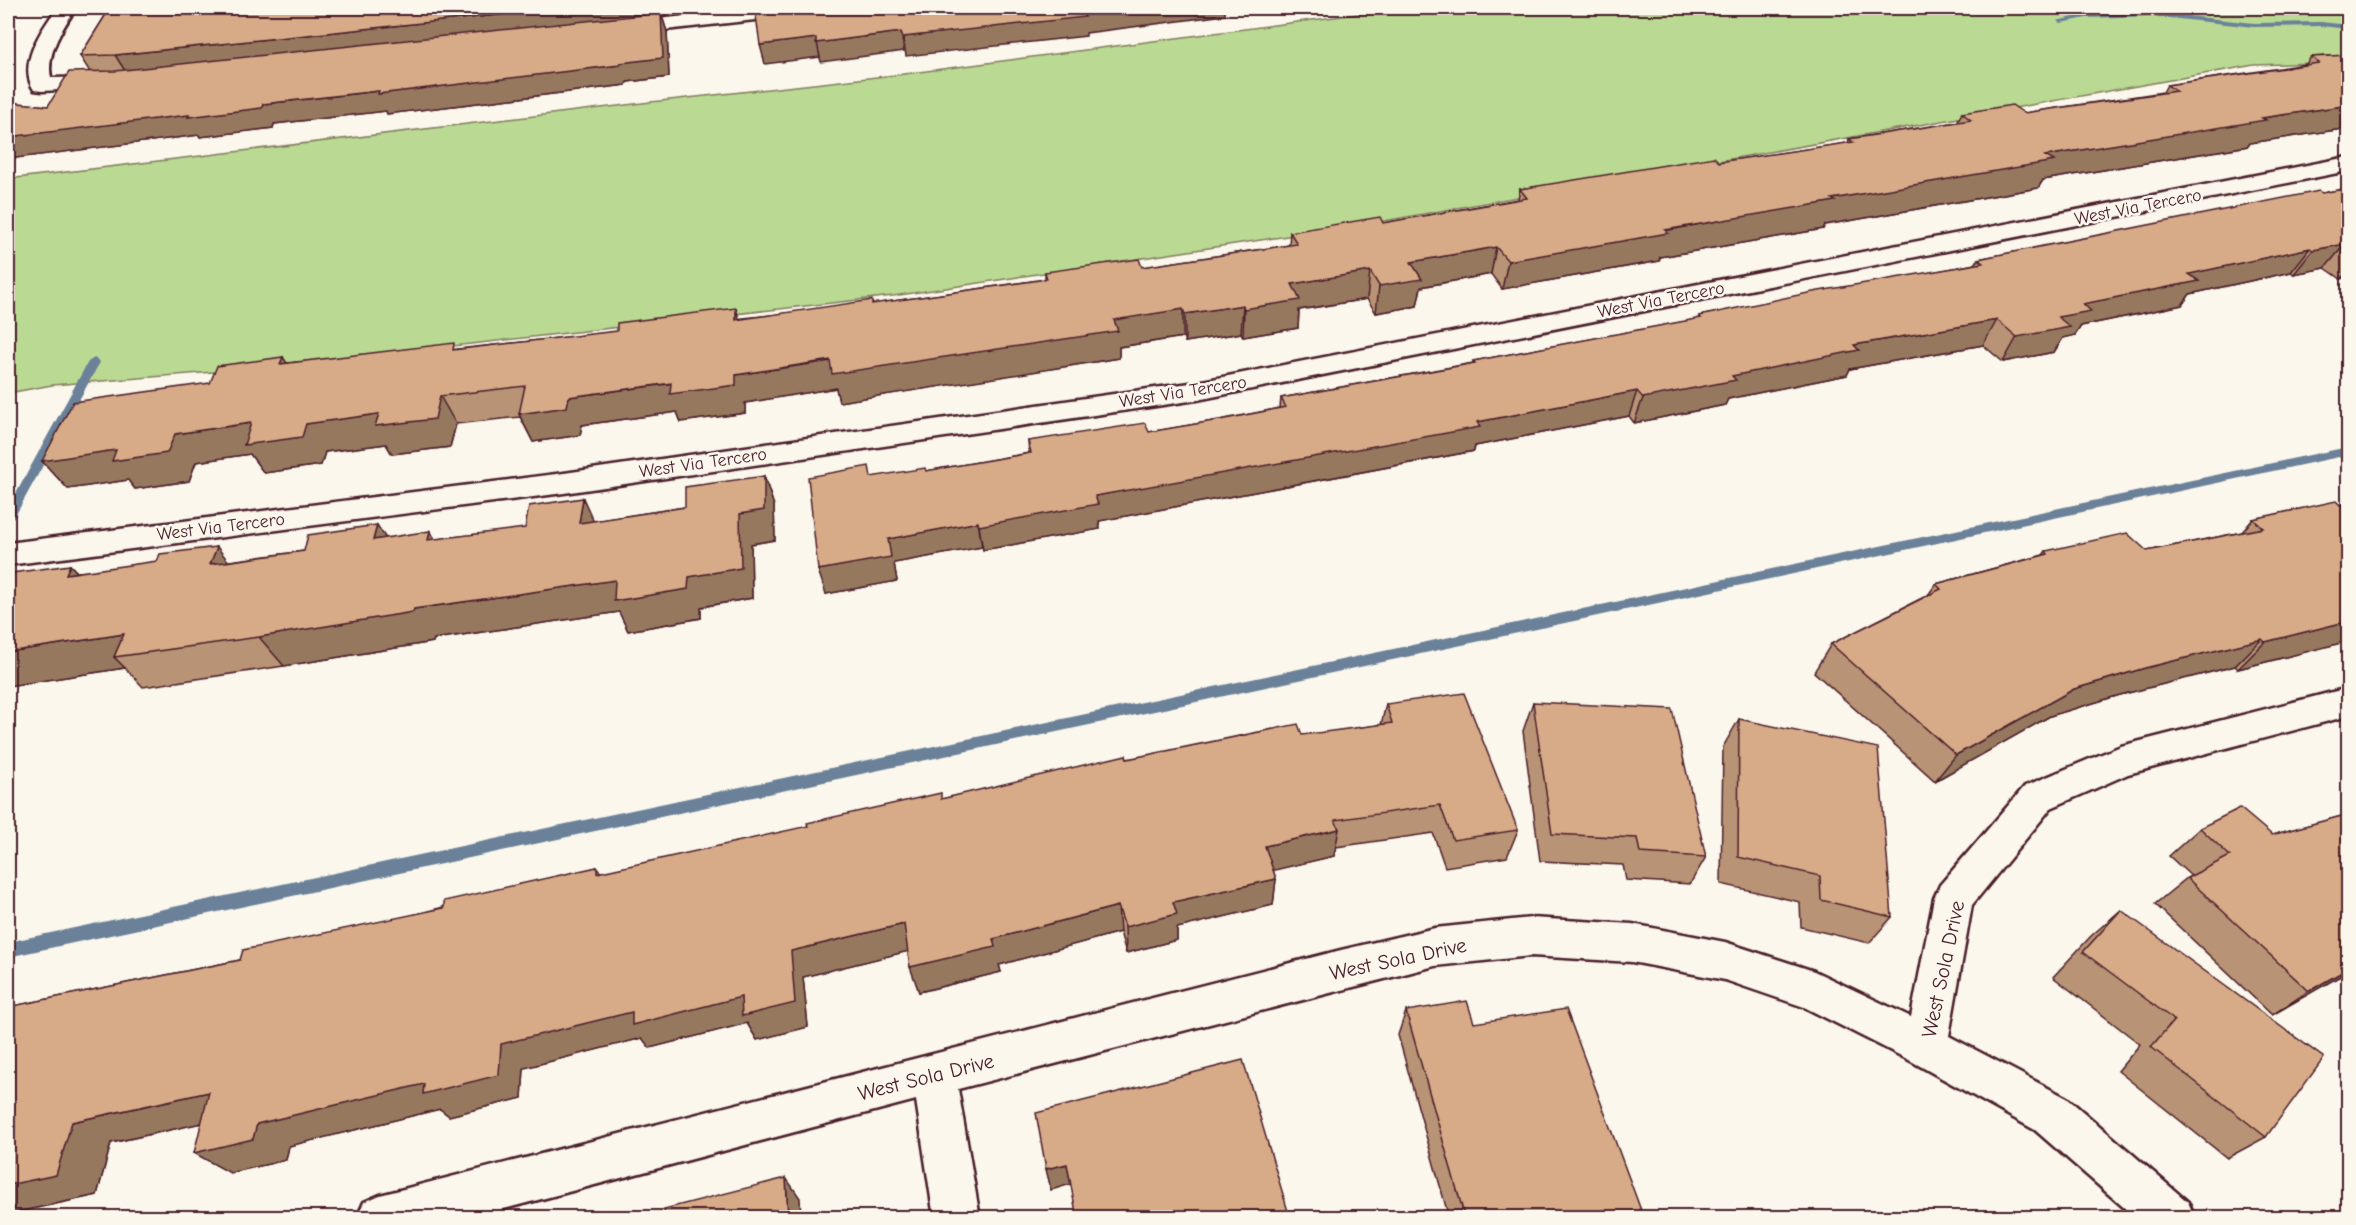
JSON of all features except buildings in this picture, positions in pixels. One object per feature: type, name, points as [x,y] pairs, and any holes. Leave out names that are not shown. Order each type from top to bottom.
[{"type":"street","points":[[66,8],[51,30],[38,65],[42,85],[127,82]]},
{"type":"street","points":[[597,31],[715,13],[810,8]]},
{"type":"street","name":"West Via Tercero","points":[[21,553],[564,483],[1197,391],[2349,164]]},
{"type":"street","name":"West Sola Drive","points":[[380,1218],[1435,947],[1531,937],[1632,943],[1725,961],[1814,991],[1926,1046],[1954,898],[2038,797],[2121,761],[2349,702]]},
{"type":"street","points":[[1926,1046],[2051,1114],[2172,1218]]},
{"type":"street","points":[[934,1076],[957,1218]]},
{"type":"green space","points":[[1403,8],[2348,8],[2348,62],[2254,65],[1373,223],[893,296],[251,369],[52,385],[8,393],[8,179],[904,74]]},
{"type":"waterway","points":[[2061,21],[2086,16],[2150,14],[2254,25],[2321,24],[2348,27]]},
{"type":"waterway","points":[[8,518],[94,362]]},
{"type":"waterway","points":[[8,950],[2348,451]]}]
